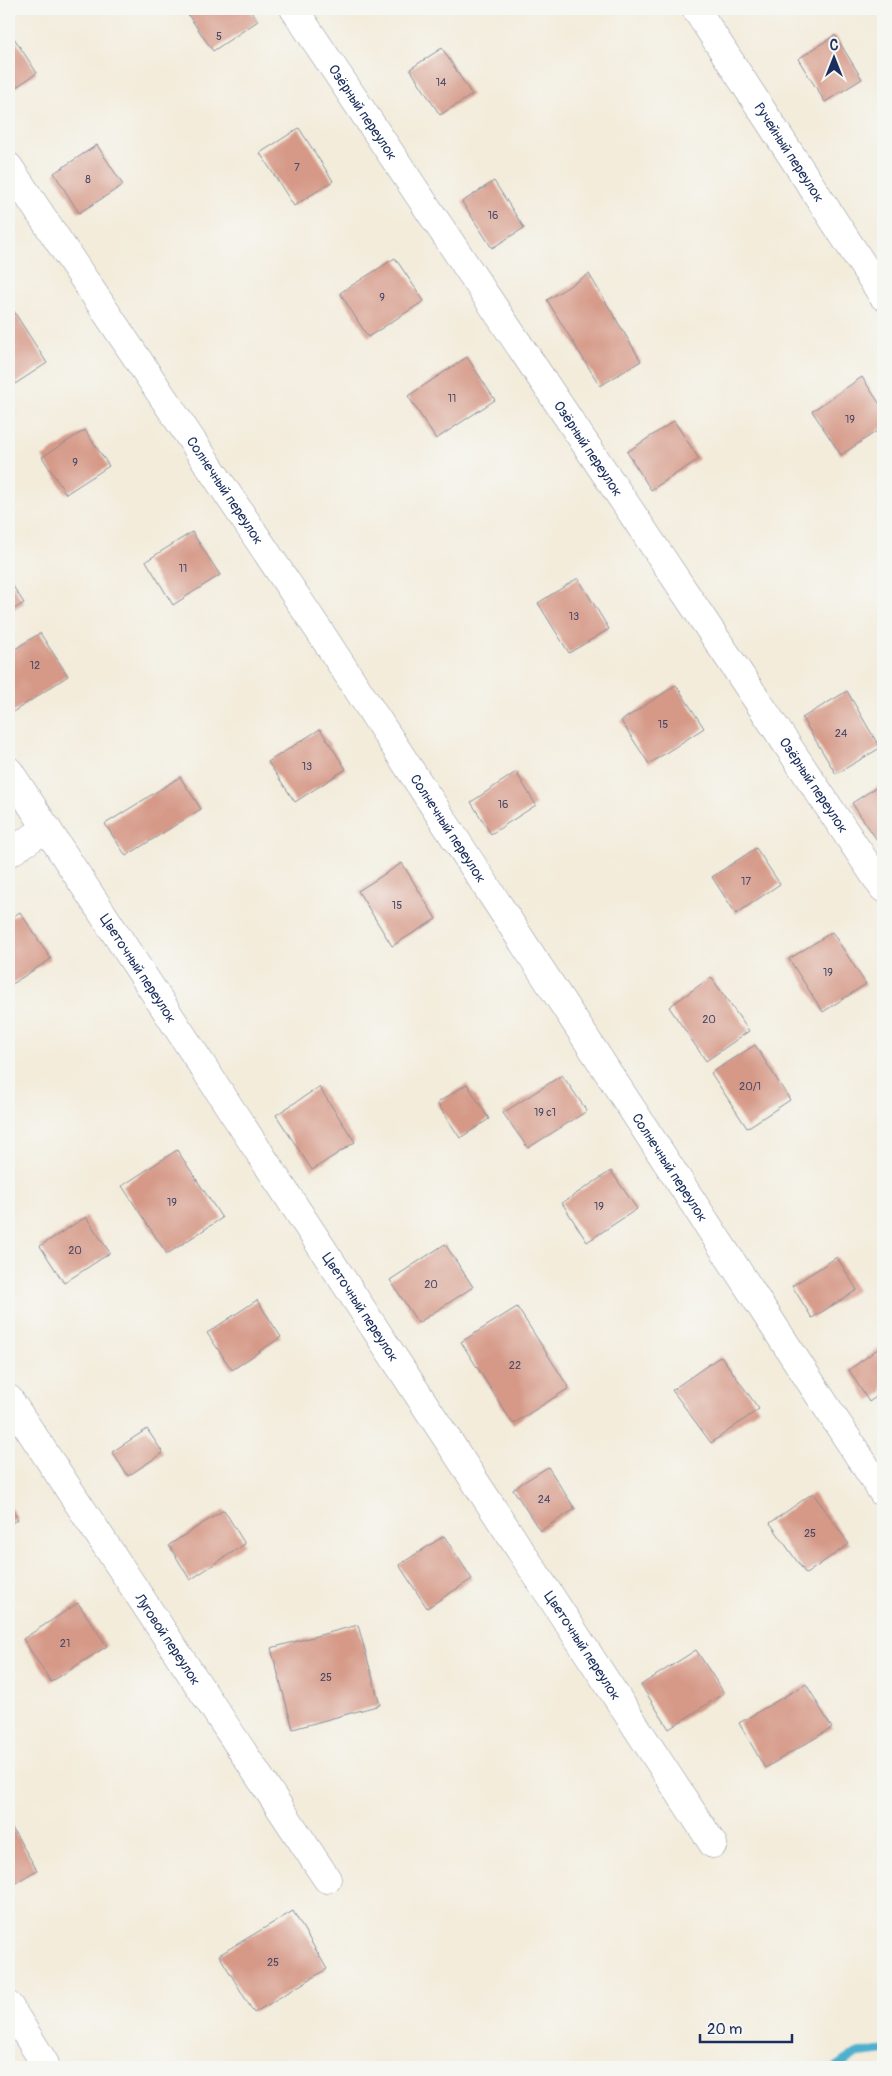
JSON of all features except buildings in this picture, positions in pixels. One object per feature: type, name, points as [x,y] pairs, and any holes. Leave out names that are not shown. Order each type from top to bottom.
[{"type":"street","name":"Озёрный переулок","points":[[294,9],[883,888]]},
{"type":"street","name":"Ручейный переулок","points":[[696,9],[883,296]]},
{"type":"street","name":"Солнечный переулок","points":[[9,167],[322,635],[883,1493]]},
{"type":"street","name":"Цветочный переулок","points":[[9,771],[713,1844]]},
{"type":"street","points":[[9,853],[46,828]]},
{"type":"street","name":"Луговой переулок","points":[[9,1399],[327,1880]]},
{"type":"street","points":[[9,2006],[45,2064]]},
{"type":"waterway","points":[[836,2067],[855,2054],[883,2051]]}]
